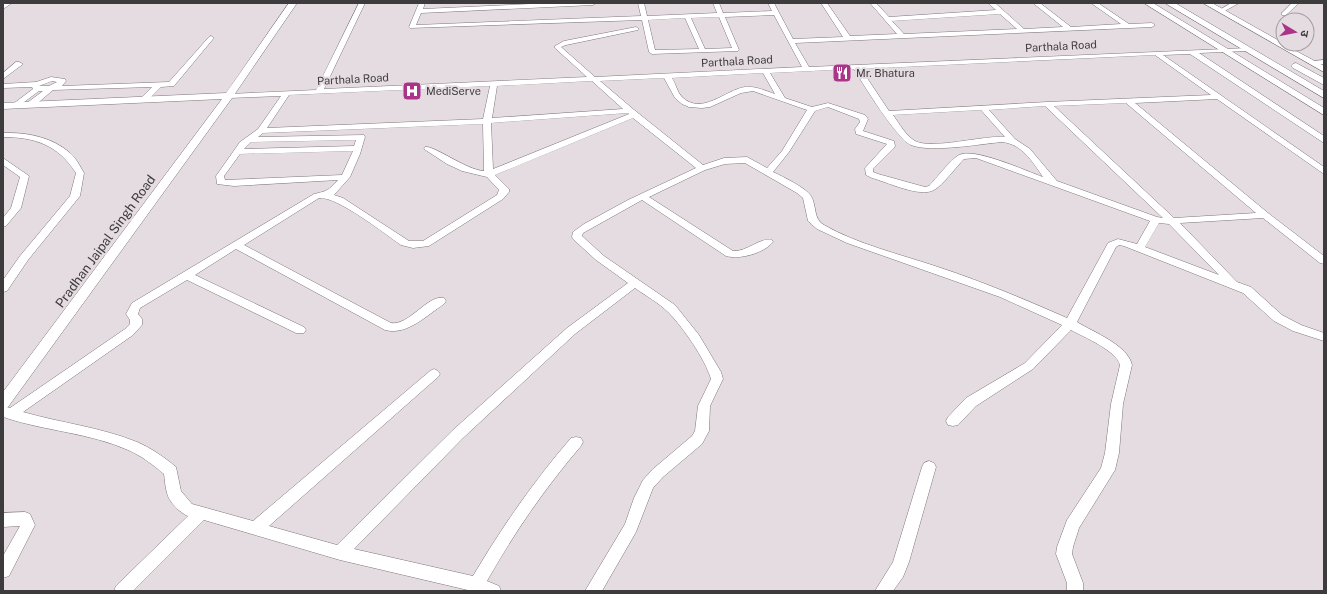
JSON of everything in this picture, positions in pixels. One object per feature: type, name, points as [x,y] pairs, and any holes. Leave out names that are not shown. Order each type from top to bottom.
[{"type":"main road","points":[[1169,3],[1324,95]]},
{"type":"main road","points":[[1290,63],[1324,82]]},
{"type":"street","points":[[3,7],[9,3]]},
{"type":"street","name":"Pradhan Jaipal Singh Road","points":[[6,409],[229,96],[293,3]]},
{"type":"street","points":[[319,92],[362,3]]},
{"type":"street","points":[[422,3],[412,27],[506,13],[594,3]]},
{"type":"street","points":[[641,3],[652,52],[736,50],[716,3]]},
{"type":"street","points":[[771,3],[806,69]]},
{"type":"street","points":[[824,3],[848,38]]},
{"type":"street","points":[[873,3],[902,36]]},
{"type":"street","points":[[991,3],[1023,31]]},
{"type":"street","points":[[1036,3],[1070,29]]},
{"type":"street","points":[[1094,3],[1128,26]]},
{"type":"street","points":[[1148,3],[1324,112]]},
{"type":"street","points":[[1207,3],[1324,69]]},
{"type":"street","points":[[1221,11],[1236,3]]},
{"type":"street","points":[[1286,12],[1296,3]]},
{"type":"street","points":[[419,10],[464,6],[506,13],[644,18],[776,12]]},
{"type":"street","points":[[887,19],[1001,12]]},
{"type":"street","points":[[687,16],[703,51]]},
{"type":"street","points":[[791,41],[1152,25]]},
{"type":"street","points":[[636,29],[564,43],[558,47],[632,113],[702,168]]},
{"type":"street","points":[[3,86],[37,86],[51,88],[171,84],[211,38]]},
{"type":"street","name":"Parthala Road","points":[[229,96],[1246,49]]},
{"type":"street","points":[[1191,51],[1324,140]]},
{"type":"street","points":[[1156,53],[1324,171]]},
{"type":"street","points":[[1314,63],[1324,62]]},
{"type":"street","points":[[3,77],[19,64]]},
{"type":"street","points":[[856,67],[888,113],[912,142]]},
{"type":"street","points":[[765,71],[782,99]]},
{"type":"street","points":[[666,76],[673,85],[675,94],[687,104],[698,106],[714,105],[742,90],[754,89],[803,107],[812,108],[828,105],[862,117],[864,122],[859,129],[859,132],[891,143],[912,142],[923,145],[1012,140]]},
{"type":"street","points":[[30,105],[61,82],[178,77]]},
{"type":"street","points":[[16,106],[37,86],[51,79],[58,79],[62,81],[61,82]]},
{"type":"street","points":[[6,409],[130,332],[136,325],[136,319],[132,314],[136,306],[317,196],[329,195],[340,200],[405,243],[419,245],[425,244],[500,197],[504,192],[504,189],[489,174],[487,121],[494,84]]},
{"type":"street","points":[[143,100],[158,85]]},
{"type":"street","points":[[287,93],[261,131],[248,140],[237,152],[220,176],[220,182],[234,183],[346,177]]},
{"type":"street","points":[[3,106],[229,96]]},
{"type":"street","points":[[888,113],[1048,104],[1219,98]]},
{"type":"street","points":[[1128,101],[1265,215],[1324,261]]},
{"type":"street","points":[[1048,104],[1172,221],[1235,285]]},
{"type":"street","points":[[768,172],[785,152],[812,108]]},
{"type":"street","points":[[983,108],[1012,140],[1022,146],[1054,185]]},
{"type":"street","points":[[261,131],[632,113]]},
{"type":"street","points":[[428,149],[471,173],[480,175],[489,174],[632,113]]},
{"type":"street","points":[[3,135],[12,134],[48,142],[68,155],[80,173],[75,196],[24,258],[3,288]]},
{"type":"street","points":[[248,140],[361,137],[346,177],[329,195]]},
{"type":"street","points":[[891,143],[891,146],[869,168],[869,173],[921,190],[932,188],[960,157],[968,155],[977,156]]},
{"type":"street","points":[[943,144],[1054,185],[1156,220],[1172,221],[1265,215]]},
{"type":"street","points":[[237,152],[358,148]]},
{"type":"street","points":[[593,591],[631,527],[641,498],[648,484],[658,473],[697,440],[702,431],[704,406],[717,379],[715,372],[684,323],[671,308],[600,258],[577,237],[578,232],[586,226],[702,168],[735,159],[747,160],[800,191],[807,197],[813,221],[820,227],[851,241],[970,281],[1070,324],[1107,344],[1120,354],[1126,366],[1117,404],[1112,453],[1108,470],[1072,525],[1065,547],[1064,554],[1075,583],[1075,591]]},
{"type":"street","points":[[3,161],[25,176],[16,208],[3,224]]},
{"type":"street","points":[[643,197],[730,254],[736,256],[741,255],[768,242]]},
{"type":"street","points":[[1139,248],[1156,220]]},
{"type":"street","points":[[953,421],[971,402],[1029,366],[1042,355],[1070,324],[1112,245],[1118,242],[1126,243],[1235,285],[1255,296],[1273,315],[1286,323],[1324,337]]},
{"type":"street","points":[[236,245],[298,280],[390,327],[396,328],[403,326],[440,301]]},
{"type":"street","points":[[187,275],[300,330]]},
{"type":"street","points":[[340,552],[458,434],[571,331],[635,283]]},
{"type":"street","points":[[256,528],[434,374]]},
{"type":"street","points":[[6,409],[112,438],[158,459],[171,470],[174,493],[187,509],[340,552],[466,581],[493,591]]},
{"type":"street","points":[[476,585],[517,516],[556,464],[576,442]]},
{"type":"street","points":[[883,591],[897,572],[901,562],[929,467]]},
{"type":"street","points":[[122,591],[200,513]]},
{"type":"street","points":[[3,520],[25,519],[28,525],[3,570]]},
{"type":"place","name":"Mr. Bhatura","points":[[842,73]]},
{"type":"place","name":"MediServe","points":[[412,91]]}]
